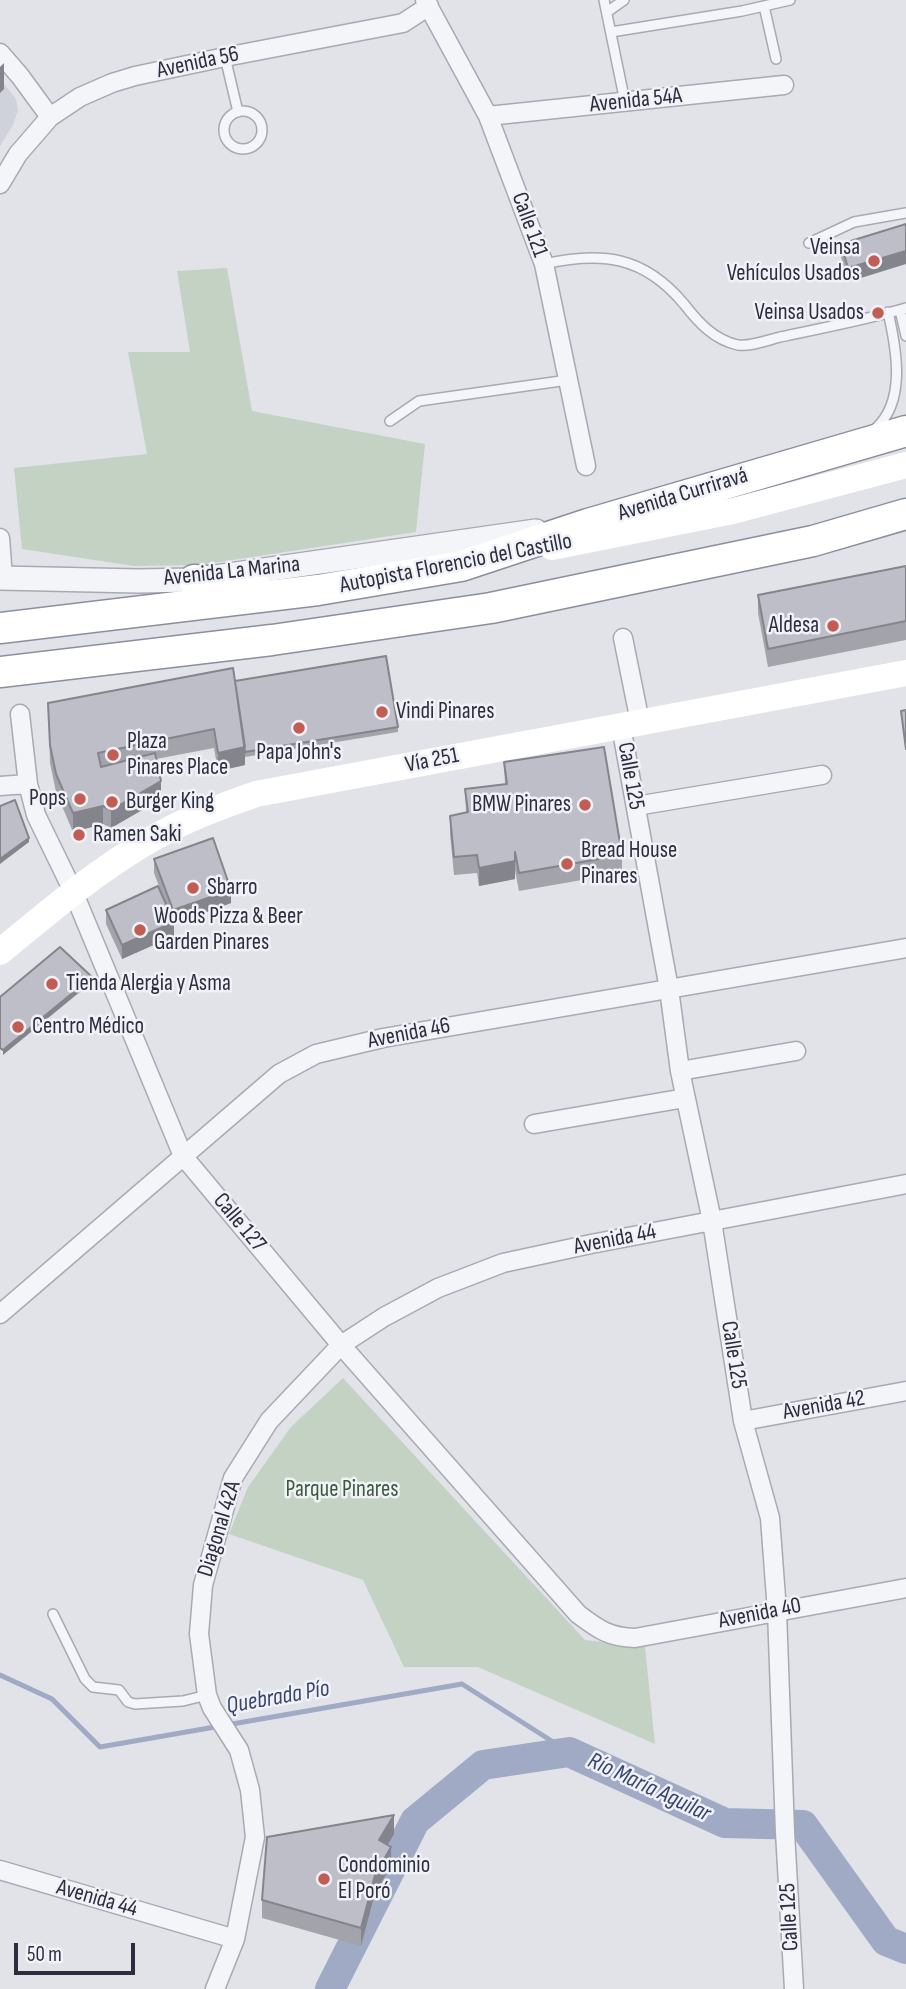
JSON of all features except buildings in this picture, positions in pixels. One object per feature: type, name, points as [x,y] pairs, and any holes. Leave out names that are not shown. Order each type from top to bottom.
[{"type":"highway","name":"Avenida Curriravá","points":[[461,566],[588,524],[826,452],[906,431]]},
{"type":"highway","name":"Autopista Florencio del Castillo","points":[[0,672],[272,640],[491,608],[813,541],[906,514]]},
{"type":"highway","name":"Autopista Florencio del Castillo","points":[[0,628],[318,590],[461,566]]},
{"type":"highway","points":[[194,580],[318,590]]},
{"type":"main road","name":"Autopista Florencio del Castillo","points":[[461,566],[733,511],[906,465]]},
{"type":"main road","name":"Vía 251","points":[[0,952],[73,891],[112,863],[176,826],[256,794],[906,673]]},
{"type":"street","name":"Avenida 56","points":[[0,184],[18,154],[50,117],[80,97],[112,83],[225,57],[403,23],[427,3]]},
{"type":"street","name":"Calle 121","points":[[427,3],[488,116],[544,264],[586,466]]},
{"type":"street","points":[[0,53],[50,117]]},
{"type":"street","name":"Avenida 54A","points":[[488,116],[784,85]]},
{"type":"street","name":"Avenida La Marina","points":[[2,578],[194,580],[588,524]]},
{"type":"street","points":[[0,538],[2,578]]},
{"type":"street","name":"Calle 125","points":[[624,638],[636,806],[670,989],[680,1071],[712,1221],[743,1421],[770,1518],[777,1611],[794,1989]]},
{"type":"street","name":"Calle 127","points":[[20,714],[28,784],[36,815],[73,891],[183,1156],[341,1345],[578,1614],[614,1637]]},
{"type":"street","points":[[636,806],[822,775]]},
{"type":"street","points":[[0,786],[28,784]]},
{"type":"street","name":"Avenida 46","points":[[0,1314],[279,1074],[316,1054],[383,1038],[906,948]]},
{"type":"street","points":[[680,1071],[796,1051]]},
{"type":"street","points":[[534,1124],[685,1098]]},
{"type":"street","name":"Avenida 44","points":[[341,1345],[384,1317],[438,1288],[503,1263],[906,1185]]},
{"type":"street","name":"Diagonal 42A","points":[[209,1701],[199,1634],[202,1585],[233,1478],[269,1422],[341,1345]]},
{"type":"street","name":"Avenida 42","points":[[743,1421],[906,1391]]},
{"type":"street","name":"Avenida 40","points":[[614,1637],[635,1638],[906,1588]]},
{"type":"street","points":[[209,1701],[239,1750],[250,1790],[255,1837],[235,1939],[215,1989]]},
{"type":"street","name":"Avenida 44","points":[[0,1870],[235,1939]]},
{"type":"lane","points":[[604,0],[625,102]]},
{"type":"lane","points":[[607,12],[624,0]]},
{"type":"lane","points":[[611,32],[790,0]]},
{"type":"lane","points":[[764,6],[776,60]]},
{"type":"lane","points":[[225,57],[238,113]]},
{"type":"lane","points":[[248,111],[254,114],[261,124],[261,135],[256,144],[244,149],[233,146],[225,132],[227,120],[238,113],[248,111]]},
{"type":"lane","points":[[809,243],[854,222],[906,213]]},
{"type":"lane","points":[[544,264],[608,258],[638,265],[656,276],[681,300],[705,330],[739,345],[903,309],[906,336]]},
{"type":"lane","points":[[826,452],[879,427],[893,413],[900,397],[900,364],[888,312]]},
{"type":"lane","points":[[390,421],[419,401],[568,380]]},
{"type":"lane","points":[[53,1614],[85,1679],[93,1687],[119,1690],[128,1702],[135,1704],[209,1701]]},
{"type":"shaded area","points":[[0,79],[16,99],[18,110],[13,125],[0,146]]},
{"type":"green space","points":[[227,268],[252,411],[425,444],[416,532],[200,565],[134,566],[22,549],[14,468],[147,454],[128,352],[190,352],[177,271]]},
{"type":"green space","name":"Parque Pinares","points":[[343,1378],[585,1640],[645,1647],[655,1744],[478,1667],[404,1667],[363,1580],[229,1534],[248,1487],[291,1427]]},
{"type":"waterway","name":"Quebrada Pío","points":[[0,1675],[52,1699],[100,1747],[462,1684],[569,1752]]},
{"type":"waterway","name":"Río María Aguilar","points":[[330,1989],[415,1821],[483,1765],[569,1752],[725,1823],[803,1825],[886,1941],[906,1949]]},
{"type":"place","name":"Veinsa Vehículos Usados","points":[[874,261]]},
{"type":"place","name":"Veinsa Usados","points":[[878,313]]},
{"type":"place","name":"Aldesa","points":[[833,626]]},
{"type":"place","name":"Vindi Pinares","points":[[382,712]]},
{"type":"place","name":"Papa John's","points":[[299,728]]},
{"type":"place","name":"Plaza Pinares Place","points":[[113,755]]},
{"type":"place","name":"Pops","points":[[80,799]]},
{"type":"place","name":"Burger King","points":[[112,802]]},
{"type":"place","name":"BMW Pinares","points":[[585,805]]},
{"type":"place","name":"Ramen Saki","points":[[79,835]]},
{"type":"place","name":"Bread House Pinares","points":[[567,864]]},
{"type":"place","name":"Sbarro","points":[[193,888]]},
{"type":"place","name":"Woods Pizza & Beer Garden Pinares","points":[[140,930]]},
{"type":"place","name":"Tienda Alergia y Asma","points":[[52,984]]},
{"type":"place","name":"Centro Médico","points":[[18,1027]]},
{"type":"place","name":"Condominio El Poró","points":[[324,1879]]}]
